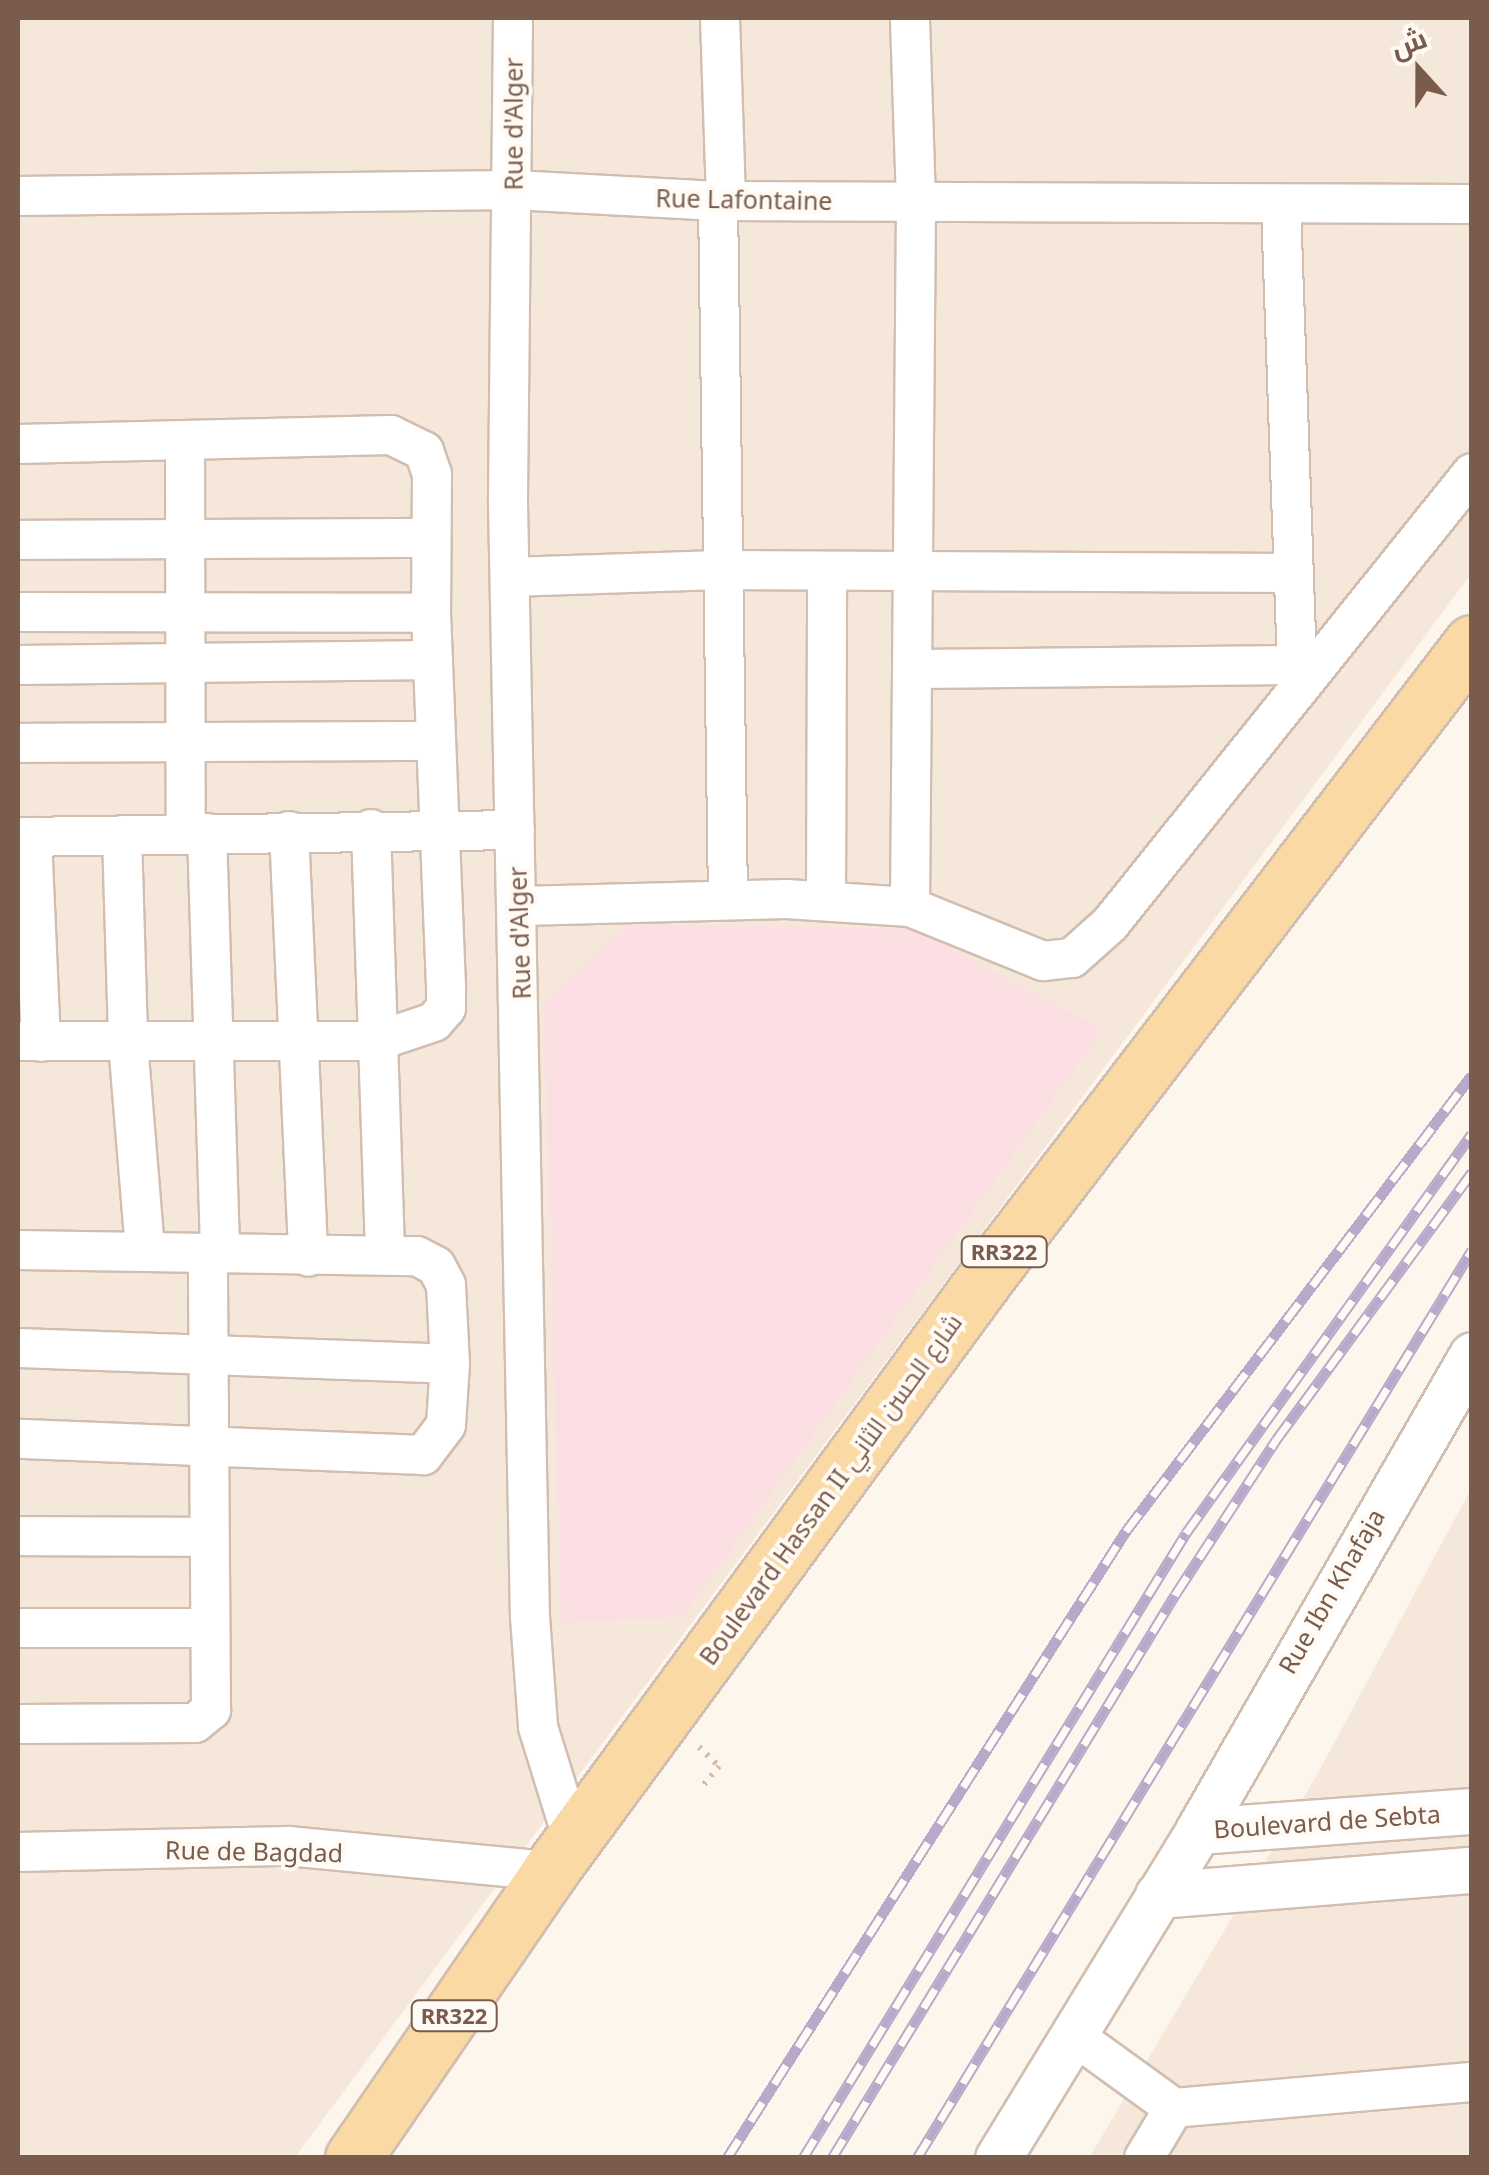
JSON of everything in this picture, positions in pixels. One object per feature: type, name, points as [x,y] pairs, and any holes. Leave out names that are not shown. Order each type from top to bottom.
[{"type":"main road","name":"Boulevard Hassan II شارع الحسن الثاني","points":[[353,2158],[562,1857],[990,1272],[1472,642]]},
{"type":"street","name":"Rue d'Alger","points":[[512,18],[510,577],[515,830],[521,906],[530,1616],[538,1727],[562,1857]]},
{"type":"street","points":[[720,18],[719,570],[728,900]]},
{"type":"street","points":[[910,18],[916,200],[909,572],[914,669],[910,907]]},
{"type":"street","name":"Rue Lafontaine","points":[[18,196],[514,190],[722,200],[1281,206],[1472,204]]},
{"type":"street","points":[[1281,206],[1298,677]]},
{"type":"street","points":[[18,444],[407,439],[424,451],[432,474],[431,614],[444,827],[446,1008],[423,1029],[378,1041],[29,1042],[25,837],[444,827],[515,830]]},
{"type":"street","points":[[18,1724],[202,1722],[213,1704],[206,1353],[214,1252],[212,1040],[187,742],[185,442]]},
{"type":"street","points":[[521,906],[728,900],[910,907],[1043,961],[1072,958],[1110,924],[1298,677],[1472,473]]},
{"type":"street","points":[[18,540],[430,538]]},
{"type":"street","points":[[510,577],[719,570],[826,575],[1294,572]]},
{"type":"street","points":[[826,575],[826,901]]},
{"type":"street","points":[[18,612],[431,614]]},
{"type":"street","points":[[18,665],[433,660]]},
{"type":"street","points":[[914,669],[1298,677]]},
{"type":"street","points":[[18,743],[436,741]]},
{"type":"street","points":[[371,829],[385,1254]]},
{"type":"street","points":[[288,831],[294,1041],[308,1257]]},
{"type":"street","points":[[122,835],[128,1043],[145,1251]]},
{"type":"street","points":[[18,1250],[417,1256],[442,1274],[450,1364],[446,1425],[423,1455],[18,1439]]},
{"type":"street","points":[[18,1348],[450,1364]]},
{"type":"street","name":"Rue Ibn Khafaja","points":[[1198,1831],[1472,1355]]},
{"type":"street","points":[[18,1536],[209,1537]]},
{"type":"street","points":[[18,1628],[210,1628]]},
{"type":"street","name":"Boulevard de Sebta","points":[[998,2158],[1198,1831],[1472,1811]]},
{"type":"street","name":"Rue de Bagdad","points":[[18,1853],[288,1846],[562,1857]]},
{"type":"street","points":[[1158,1895],[1472,1870]]},
{"type":"street","points":[[1073,2035],[1174,2108],[1472,2082]]},
{"type":"street","points":[[1144,2158],[1174,2108]]},
{"type":"path","points":[[704,1786],[719,1766]]},
{"type":"shaded area","points":[[18,18],[1471,18],[1471,574],[295,2157],[18,2157]]},
{"type":"shaded area","points":[[629,924],[914,929],[1103,1030],[682,1618],[561,1622],[544,1003]]},
{"type":"shaded area","points":[[1471,1489],[1471,2157],[1089,2158],[1318,1773]]},
{"type":"railway","points":[[727,2158],[1126,1531],[1472,1075]]},
{"type":"railway","points":[[803,2158],[1186,1533],[1472,1134]]},
{"type":"railway","points":[[832,2158],[1175,1595],[1276,1440],[1472,1172]]},
{"type":"railway","points":[[917,2158],[1472,1250]]}]
